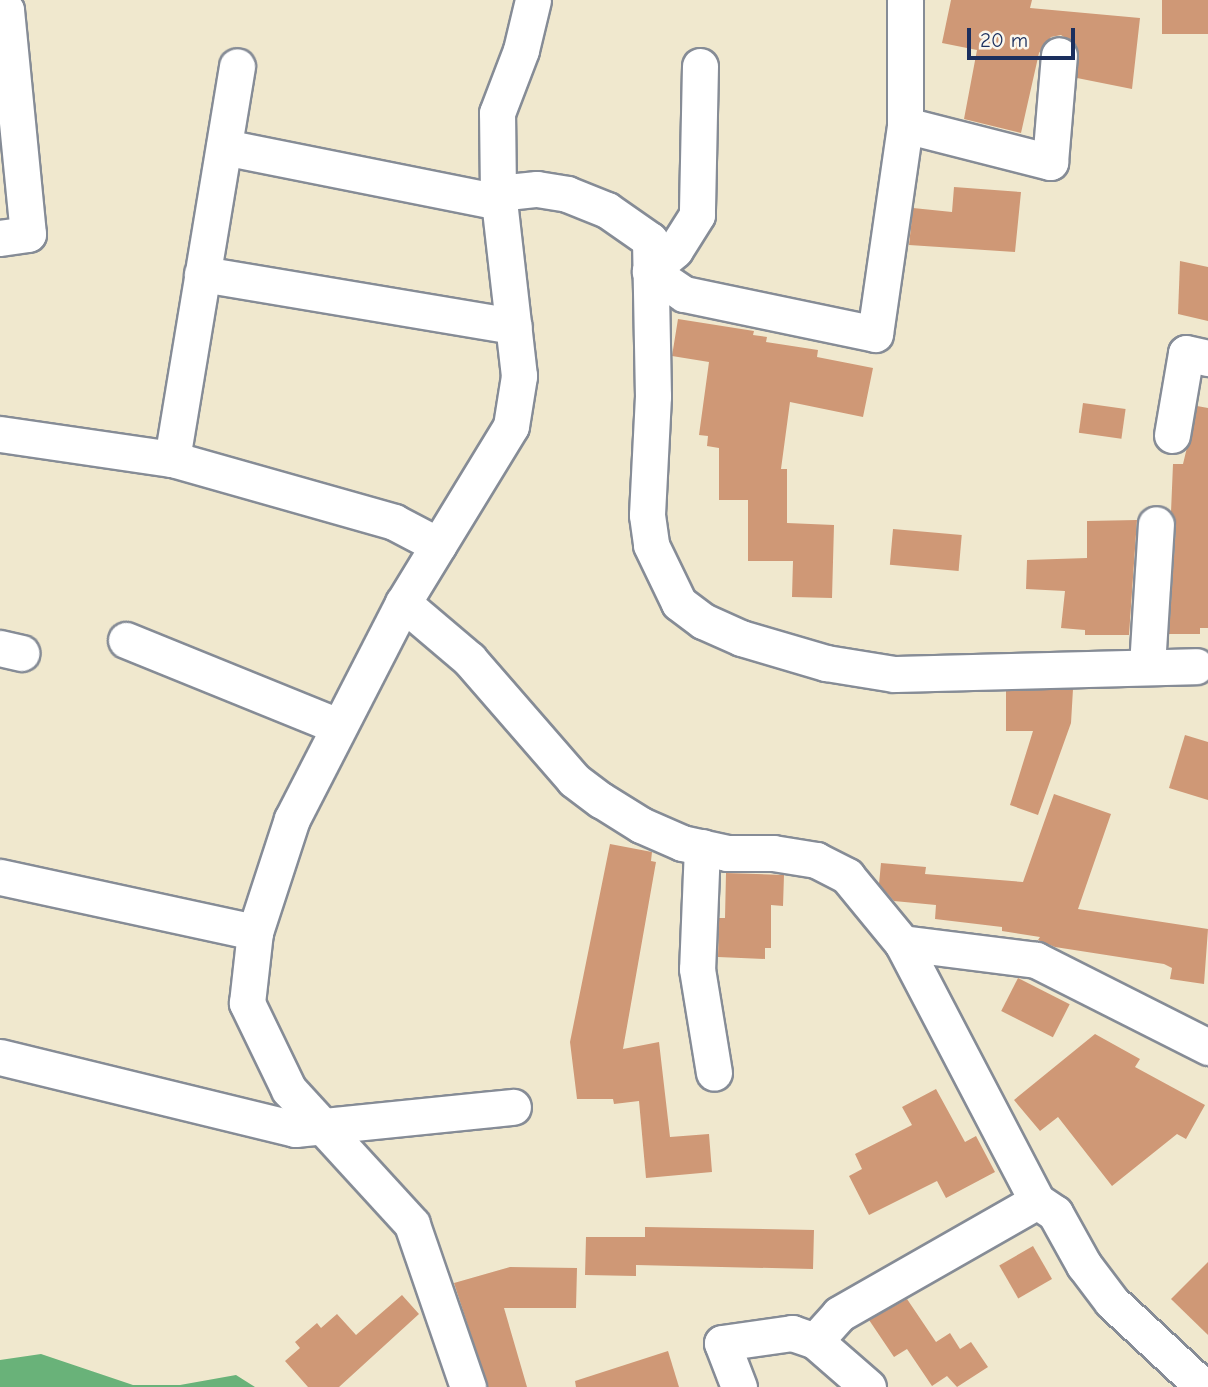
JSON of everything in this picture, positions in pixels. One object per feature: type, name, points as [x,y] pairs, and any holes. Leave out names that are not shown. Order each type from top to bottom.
[{"type":"street","points":[[468,1387],[412,1224],[289,1090],[247,1003],[255,932],[292,820],[403,603],[511,426],[519,376],[498,197],[497,113],[521,50],[533,0]]},
{"type":"street","points":[[650,271],[684,294],[875,334],[905,125],[905,0]]},
{"type":"street","points":[[0,10],[6,9],[28,233],[0,238]]},
{"type":"street","points":[[905,125],[1049,162],[1059,55]]},
{"type":"street","points":[[172,459],[237,65]]},
{"type":"street","points":[[650,271],[675,250],[696,215],[700,65]]},
{"type":"street","points":[[224,147],[498,197],[537,189],[567,194],[607,210],[650,240],[653,396],[647,515],[651,545],[679,603],[704,621],[741,638],[826,663],[894,674],[972,676],[997,668],[1196,666]]},
{"type":"street","points":[[202,274],[514,326]]},
{"type":"street","points":[[1172,435],[1186,353],[1208,358]]},
{"type":"street","points":[[0,434],[172,459],[394,522],[438,545]]},
{"type":"street","points":[[1147,667],[1156,524]]},
{"type":"street","points":[[403,603],[470,659],[574,780],[641,825],[702,847],[817,860],[847,876],[902,943],[1037,1201],[1055,1213],[1084,1265],[1112,1302],[1203,1387]]},
{"type":"street","points":[[126,640],[338,726]]},
{"type":"street","points":[[702,847],[696,969],[714,1073]]},
{"type":"street","points":[[0,877],[255,932]]},
{"type":"street","points":[[902,943],[1036,960],[1208,1047]]},
{"type":"street","points":[[0,1057],[295,1129],[513,1107]]},
{"type":"street","points":[[815,1341],[839,1314],[1037,1201]]},
{"type":"street","points":[[739,1387],[722,1343],[792,1333],[815,1341],[868,1387]]},
{"type":"green space","points":[[41,1354],[133,1385],[180,1385],[236,1375],[255,1387],[0,1387],[0,1360]]},
{"type":"building","points":[[951,0],[1032,0],[1030,8],[1140,18],[1132,89],[1077,78],[1077,46],[1061,35],[1051,37],[1039,53],[1021,133],[964,119],[977,50],[942,43]]},
{"type":"building","points":[[1162,0],[1208,0],[1208,34],[1162,34]]},
{"type":"building","points":[[954,187],[1021,192],[1015,252],[909,245],[913,208],[952,212]]},
{"type":"building","points":[[1180,261],[1208,267],[1208,321],[1178,314]]},
{"type":"building","points":[[678,319],[754,331],[753,335],[767,337],[766,342],[818,350],[817,357],[873,368],[863,417],[790,402],[781,469],[787,469],[787,523],[834,525],[832,598],[792,597],[793,561],[748,561],[748,500],[719,500],[719,448],[707,446],[708,436],[699,435],[709,362],[672,356]]},
{"type":"building","points":[[1083,403],[1126,409],[1121,439],[1079,433]]},
{"type":"building","points":[[1197,406],[1208,408],[1208,628],[1200,628],[1200,634],[1169,634],[1176,525],[1171,512],[1173,464],[1183,464]]},
{"type":"building","points":[[1137,520],[1129,635],[1085,635],[1085,630],[1061,628],[1065,591],[1026,589],[1027,560],[1087,558],[1087,521]]},
{"type":"building","points":[[893,529],[962,535],[959,571],[890,565]]},
{"type":"building","points":[[1073,689],[1071,723],[1038,815],[1010,805],[1033,731],[1006,731],[1006,691]]},
{"type":"building","points":[[1185,735],[1208,742],[1208,800],[1169,788]]},
{"type":"building","points":[[1054,794],[1111,814],[1078,909],[1208,929],[1204,984],[1170,979],[1172,968],[1164,964],[1055,947],[1038,940],[1040,937],[1002,931],[1002,927],[935,919],[936,905],[894,901],[879,884],[881,863],[926,867],[925,874],[1023,882]]},
{"type":"building","points":[[610,844],[652,852],[651,861],[656,862],[623,1049],[659,1042],[670,1137],[709,1134],[712,1172],[646,1178],[639,1101],[614,1104],[613,1099],[577,1099],[570,1042]]},
{"type":"building","points":[[726,873],[784,875],[783,906],[771,905],[771,948],[765,948],[765,959],[718,957],[719,918],[725,918]]},
{"type":"building","points":[[1018,978],[1070,1004],[1053,1037],[1001,1011]]},
{"type":"building","points":[[1095,1034],[1140,1059],[1135,1067],[1205,1105],[1186,1139],[1177,1134],[1112,1186],[1058,1117],[1040,1131],[1014,1100]]},
{"type":"building","points":[[936,1089],[965,1142],[976,1136],[995,1172],[946,1198],[937,1181],[869,1215],[849,1176],[862,1169],[855,1154],[912,1125],[902,1107]]},
{"type":"building","points":[[645,1227],[814,1230],[813,1269],[636,1265],[636,1276],[585,1275],[586,1237],[645,1237]]},
{"type":"building","points":[[1033,1246],[1052,1279],[1018,1298],[999,1266]]},
{"type":"building","points":[[1208,1262],[1208,1335],[1171,1299]]},
{"type":"building","points":[[510,1267],[577,1268],[576,1308],[504,1308],[527,1387],[488,1387],[454,1283]]},
{"type":"building","points":[[402,1295],[419,1314],[339,1387],[308,1387],[285,1361],[300,1348],[295,1342],[317,1323],[321,1328],[337,1314],[356,1335]]},
{"type":"building","points":[[907,1299],[936,1342],[950,1333],[960,1349],[971,1342],[988,1367],[957,1387],[947,1376],[932,1386],[907,1349],[894,1357],[869,1320]]},
{"type":"building","points":[[668,1351],[679,1387],[576,1387],[575,1381]]}]
